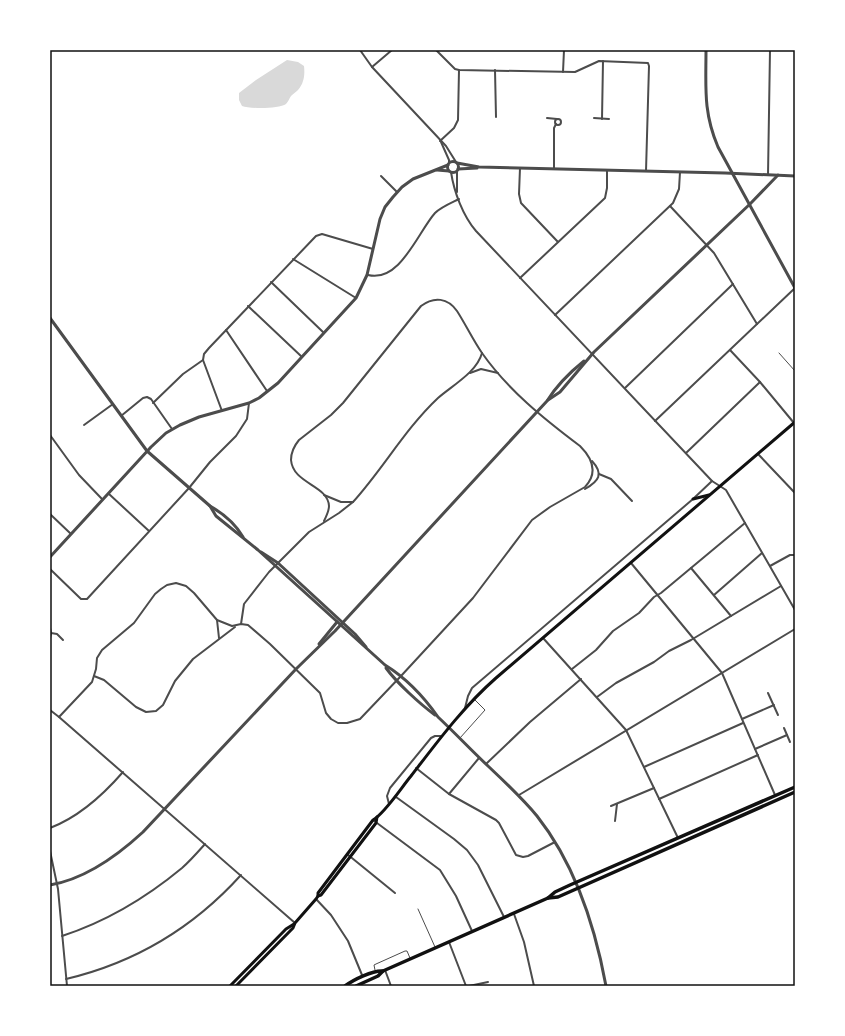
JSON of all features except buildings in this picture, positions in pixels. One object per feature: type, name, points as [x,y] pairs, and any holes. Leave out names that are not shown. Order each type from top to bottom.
[{"type":"main road","points":[[317,897],[318,893],[373,820],[389,804],[448,727],[473,699],[795,423]]},
{"type":"main road","points":[[693,499],[710,495]]},
{"type":"main road","points":[[345,986],[363,977],[384,970],[514,914],[548,898],[555,892],[795,787]]},
{"type":"main road","points":[[548,898],[558,897],[578,889],[795,792]]},
{"type":"main road","points":[[230,986],[286,929],[295,923],[317,897],[321,895],[376,823],[377,817]]},
{"type":"main road","points":[[236,986],[293,928],[295,923]]},
{"type":"main road","points":[[356,986],[378,976],[384,970]]},
{"type":"street","points":[[360,50],[372,67],[446,146],[456,163],[458,170],[457,194]]},
{"type":"street","points":[[372,67],[392,50]]},
{"type":"street","points":[[436,50],[455,69],[459,70],[563,72],[578,71],[596,62],[603,61],[646,62],[649,64],[646,171]]},
{"type":"street","points":[[563,72],[564,50]]},
{"type":"street","points":[[655,421],[795,288],[711,132],[707,117],[706,104],[706,50]]},
{"type":"street","points":[[768,174],[770,50]]},
{"type":"street","points":[[602,119],[603,61]]},
{"type":"street","points":[[440,141],[454,128],[458,120],[459,70]]},
{"type":"street","points":[[495,70],[496,117]]},
{"type":"street","points":[[547,118],[560,120],[559,124],[556,124]]},
{"type":"street","points":[[594,118],[609,119]]},
{"type":"street","points":[[554,169],[554,128],[556,124],[555,121],[557,119]]},
{"type":"street","points":[[440,141],[448,157],[453,187],[465,216],[470,224],[712,481],[721,486],[727,492],[795,610]]},
{"type":"street","points":[[50,557],[72,535],[158,439],[172,429],[188,421],[249,403],[268,392],[302,357],[356,298],[366,275],[378,225],[383,213],[397,192],[413,178],[452,162],[479,167],[680,171],[795,176]]},
{"type":"street","points":[[433,170],[454,172],[479,167]]},
{"type":"street","points":[[520,168],[519,194],[521,203],[558,242]]},
{"type":"street","points":[[520,278],[605,198],[607,188],[607,170]]},
{"type":"street","points":[[555,315],[670,206],[675,200],[678,192],[680,171]]},
{"type":"street","points":[[50,884],[57,884],[83,874],[108,860],[135,840],[296,669],[342,624],[547,401],[555,388],[750,204],[778,175]]},
{"type":"street","points":[[381,176],[397,192]]},
{"type":"street","points":[[366,275],[378,276],[397,264],[409,252],[436,213],[448,204],[459,199]]},
{"type":"street","points":[[670,206],[714,253],[757,324]]},
{"type":"street","points":[[222,410],[203,360],[204,354],[248,306],[313,238],[319,234],[373,249]]},
{"type":"street","points":[[293,259],[356,298]]},
{"type":"street","points":[[271,282],[324,333]]},
{"type":"street","points":[[625,388],[734,284]]},
{"type":"street","points":[[94,676],[104,680],[136,706],[146,712],[156,711],[163,704],[188,664],[236,626],[241,624],[248,625],[320,693],[328,716],[334,721],[343,723],[360,719],[399,679],[473,598],[532,520],[550,507],[594,483],[599,474],[598,467],[580,446],[537,412],[498,373],[482,353],[450,302],[435,299],[428,301],[421,306],[340,406],[298,440],[294,445],[291,458],[294,470],[327,500],[329,507],[324,521]]},
{"type":"street","points":[[248,306],[302,357]]},
{"type":"street","points":[[51,321],[147,451],[210,506],[221,512],[238,528],[244,539]]},
{"type":"street","points":[[226,330],[268,392]]},
{"type":"street","points":[[730,350],[795,423]]},
{"type":"street","points":[[241,624],[242,611],[246,600],[274,566],[309,532],[324,521],[339,513],[353,502],[419,418],[443,394],[469,373],[478,363],[482,353]]},
{"type":"street","points":[[153,403],[183,374],[203,360]]},
{"type":"street","points":[[547,401],[560,392],[574,376],[584,361]]},
{"type":"street","points":[[469,373],[481,369],[498,373]]},
{"type":"street","points":[[686,453],[760,382]]},
{"type":"street","points":[[121,416],[145,398],[149,398],[172,429]]},
{"type":"street","points":[[50,568],[78,596],[87,599],[189,488],[210,462],[242,429],[248,416],[249,403]]},
{"type":"street","points":[[84,425],[113,404]]},
{"type":"street","points":[[50,435],[79,475],[103,500]]},
{"type":"street","points":[[758,454],[795,493]]},
{"type":"street","points":[[578,492],[590,482],[593,470],[591,459]]},
{"type":"street","points":[[599,474],[611,479],[632,501]]},
{"type":"street","points":[[464,708],[472,688],[693,499],[712,481]]},
{"type":"street","points":[[109,494],[149,531]]},
{"type":"street","points":[[323,495],[338,501],[353,502]]},
{"type":"street","points":[[210,506],[216,516],[258,550],[337,622],[359,637],[367,649],[430,705],[438,717]]},
{"type":"street","points":[[50,514],[72,535]]},
{"type":"street","points":[[572,669],[596,650],[613,631],[639,613],[658,595],[745,522]]},
{"type":"street","points":[[258,550],[278,563],[338,618],[342,624]]},
{"type":"street","points":[[714,595],[762,554]]},
{"type":"street","points":[[770,566],[790,555],[795,555]]},
{"type":"street","points":[[631,563],[722,673],[777,800]]},
{"type":"street","points":[[692,568],[731,616]]},
{"type":"street","points":[[59,717],[89,686],[94,676],[98,655],[134,623],[155,594],[166,585],[176,583],[186,586],[217,620],[227,625],[236,626]]},
{"type":"street","points":[[597,697],[616,683],[654,662],[669,651],[693,639],[782,586]]},
{"type":"street","points":[[313,652],[337,622],[338,618]]},
{"type":"street","points":[[217,620],[219,638]]},
{"type":"street","points":[[50,628],[52,633],[50,638]]},
{"type":"street","points":[[519,796],[795,629]]},
{"type":"street","points":[[52,633],[57,634],[63,640]]},
{"type":"street","points":[[543,638],[626,730],[678,838]]},
{"type":"street","points":[[385,666],[426,708],[438,717],[519,796],[537,816],[555,842],[578,889],[594,936],[606,986]]},
{"type":"street","points":[[486,764],[530,722],[581,679]]},
{"type":"street","points":[[768,693],[778,715]]},
{"type":"street","points":[[742,719],[774,705]]},
{"type":"street","points":[[50,710],[295,923]]},
{"type":"street","points":[[644,767],[744,723]]},
{"type":"street","points":[[784,728],[790,742]]},
{"type":"street","points":[[755,749],[787,735]]},
{"type":"street","points":[[389,804],[387,796],[390,788],[430,738],[442,736]]},
{"type":"street","points":[[659,799],[758,755]]},
{"type":"street","points":[[449,794],[479,758]]},
{"type":"street","points":[[416,768],[449,794],[496,820],[516,855],[519,857],[528,856],[555,842]]},
{"type":"street","points":[[50,828],[74,815],[94,801],[123,772]]},
{"type":"street","points":[[611,806],[654,788]]},
{"type":"street","points":[[395,796],[454,838],[467,850],[478,865],[504,918]]},
{"type":"street","points":[[614,821],[617,804]]},
{"type":"street","points":[[373,820],[440,870],[456,896],[472,931]]},
{"type":"street","points":[[62,936],[102,919],[156,888],[182,868],[205,844]]},
{"type":"street","points":[[50,851],[57,884],[67,986]]},
{"type":"street","points":[[347,854],[395,894]]},
{"type":"street","points":[[66,979],[116,964],[181,928],[204,912],[241,876]]},
{"type":"street","points":[[317,897],[348,941],[363,977]]},
{"type":"street","points":[[514,914],[524,942],[534,986]]},
{"type":"street","points":[[449,942],[466,986]]},
{"type":"street","points":[[384,970],[392,986]]},
{"type":"street","points":[[469,986],[488,982]]},
{"type":"lane","points":[[779,353],[795,372]]},
{"type":"lane","points":[[460,738],[485,710],[473,699]]},
{"type":"lane","points":[[418,909],[435,948]]},
{"type":"lane","points":[[375,972],[374,965],[405,951],[407,951],[410,959]]},
{"type":"shaded area","points":[[287,60],[298,62],[304,66],[304,79],[298,90],[291,96],[286,104],[277,107],[264,108],[242,106],[239,100],[239,93]]}]
